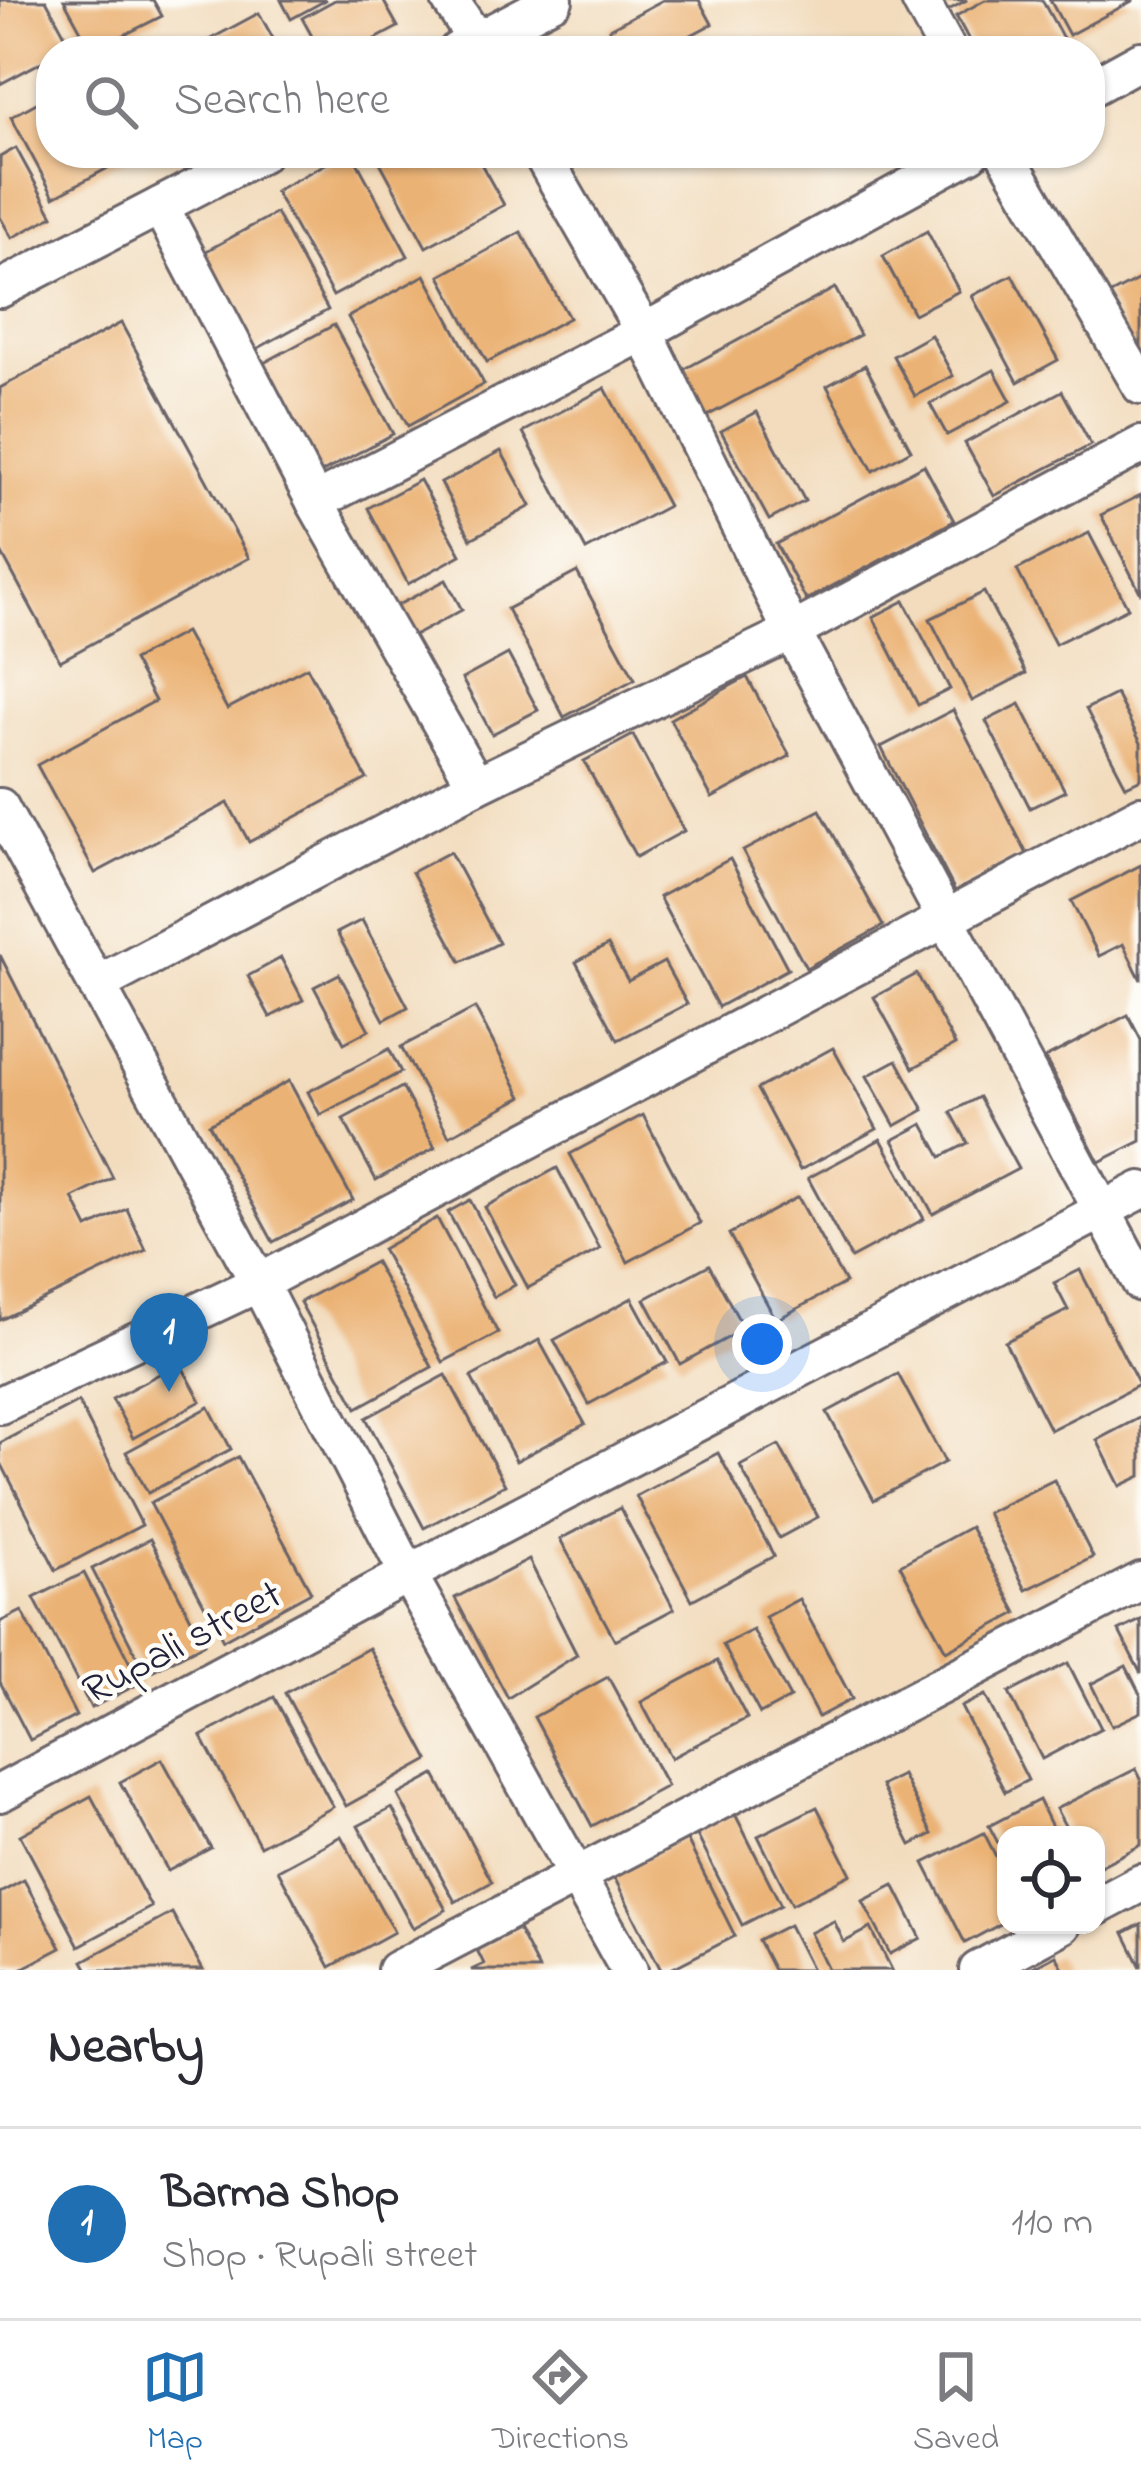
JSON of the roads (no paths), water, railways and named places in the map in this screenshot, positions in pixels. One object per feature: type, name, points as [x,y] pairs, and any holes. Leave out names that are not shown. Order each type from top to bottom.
[{"type":"street","points":[[450,0],[466,36]]},
{"type":"street","points":[[492,36],[554,0]]},
{"type":"street","points":[[920,0],[940,36]]},
{"type":"street","points":[[1105,80],[1141,60]]},
{"type":"street","points":[[0,289],[233,168]]},
{"type":"street","points":[[550,168],[644,332],[793,632],[1141,1283]]},
{"type":"street","points":[[314,502],[644,332],[944,168]]},
{"type":"street","points":[[1014,168],[1141,386]]},
{"type":"street","points":[[160,206],[314,502],[476,785]]},
{"type":"street","points":[[98,984],[476,785],[793,632],[1141,445]]},
{"type":"street","points":[[0,807],[260,1283],[409,1574],[629,1970]]},
{"type":"street","points":[[0,1405],[260,1283],[1141,814]]},
{"type":"street","name":"Rupali street","points":[[0,1793],[1141,1190]]},
{"type":"street","points":[[396,1970],[1141,1581]]},
{"type":"street","points":[[1105,1902],[1141,1883]]},
{"type":"street","points":[[978,1970],[1045,1934]]},
{"type":"place","name":"Barma Shop","points":[[169,1392]]}]
